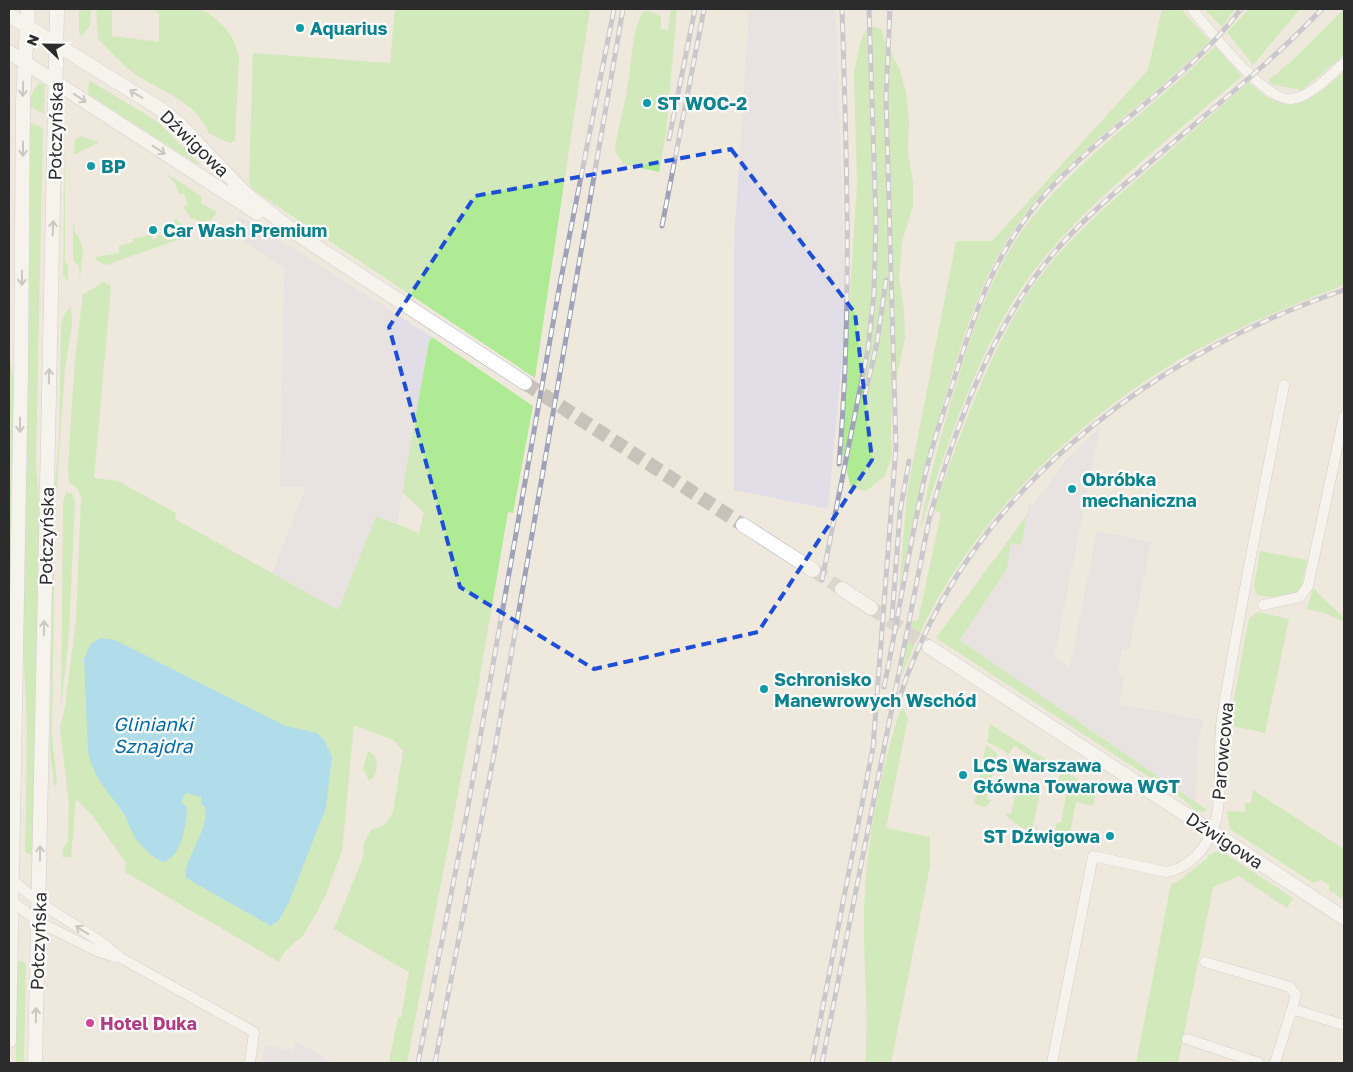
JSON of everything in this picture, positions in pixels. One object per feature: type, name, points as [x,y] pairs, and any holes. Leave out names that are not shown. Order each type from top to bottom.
[{"type":"main road","name":"Połczyńska","points":[[9,1041],[10,880],[21,386],[24,62],[28,9]]},
{"type":"main road","name":"Połczyńska","points":[[35,1063],[57,9]]},
{"type":"main road","name":"Dźwigowa","points":[[9,15],[159,108],[181,126],[248,195],[300,236]]},
{"type":"main road","name":"Dźwigowa","points":[[9,52],[241,203],[300,236],[525,383]]},
{"type":"main road","points":[[743,525],[813,570]]},
{"type":"main road","points":[[842,589],[871,608]]},
{"type":"main road","name":"Dźwigowa","points":[[929,647],[1344,918]]},
{"type":"street","points":[[1192,9],[1250,75],[1268,91],[1282,99],[1290,100],[1301,97],[1344,63]]},
{"type":"street","name":"Parowcowa","points":[[1052,1063],[1092,856],[1166,872],[1174,871],[1185,866],[1204,847],[1212,832],[1216,819],[1222,721],[1284,385]]},
{"type":"street","points":[[1263,605],[1300,597],[1308,586],[1344,416]]},
{"type":"street","points":[[10,880],[39,902],[101,942],[121,958],[254,1032],[250,1063]]},
{"type":"street","points":[[10,900],[39,922],[97,951],[121,958]]},
{"type":"street","points":[[1205,962],[1290,987],[1296,995],[1275,1063]]},
{"type":"street","points":[[1292,1009],[1344,1025]]},
{"type":"street","points":[[1187,1039],[1259,1063]]},
{"type":"highlighted area","points":[[731,149],[855,313],[872,460],[758,632],[594,669],[460,587],[389,327],[475,196]]},
{"type":"shaded area","points":[[749,9],[836,9],[845,293],[843,348],[828,509],[734,490],[734,243]]},
{"type":"shaded area","points":[[239,217],[251,222],[432,337],[429,342],[397,524],[376,516],[338,610],[272,573],[305,489],[302,487],[280,487],[284,267],[230,232]]},
{"type":"shaded area","points":[[1100,427],[1054,657],[1070,668],[1097,531],[1151,542],[1129,650],[1122,649],[1118,675],[1124,677],[1119,704],[1203,720],[1198,744],[1196,802],[960,640],[1007,569],[1011,543],[1021,545],[1029,503],[1034,504],[1065,461]]},
{"type":"shaded area","points":[[296,1042],[333,1063],[262,1063],[265,1045],[294,1051]]},
{"type":"green space","points":[[79,9],[91,9],[90,25],[82,37],[79,33]]},
{"type":"green space","points":[[96,9],[112,9],[112,36],[159,42],[159,13],[156,13],[157,9],[200,9],[214,17],[226,28],[234,42],[239,57],[235,140],[230,143],[209,134],[204,123],[188,106],[135,74],[121,62],[98,38]]},
{"type":"green space","points":[[395,9],[590,9],[535,378],[252,189],[249,181],[253,53],[390,63]]},
{"type":"green space","points":[[671,9],[677,9],[666,134],[659,172],[623,164],[616,153],[615,146],[634,42],[641,16],[644,11],[649,11],[661,16],[661,29],[668,30]]},
{"type":"green space","points":[[1162,9],[1181,9],[1210,41],[1059,175],[1023,217],[997,258],[986,279],[969,323],[937,425],[910,535],[899,590],[907,493],[956,241],[992,241],[1148,70]]},
{"type":"green space","points":[[1204,9],[1235,9],[1222,27]]},
{"type":"green space","points":[[1249,9],[1300,9],[1253,65],[1227,32]]},
{"type":"green space","points":[[1344,9],[1344,55],[1302,90],[1273,85],[1268,81],[1294,59]]},
{"type":"green space","points":[[872,26],[882,30],[884,39],[900,70],[906,92],[909,122],[908,152],[913,182],[913,206],[902,242],[899,278],[904,310],[905,339],[895,383],[891,422],[892,456],[885,476],[866,491],[851,488],[842,452],[842,418],[857,185],[854,72],[861,40],[866,30]]},
{"type":"green space","points":[[1215,46],[1242,76],[1134,168],[1081,217],[1035,269],[1016,297],[998,327],[967,395],[953,430],[920,531],[934,462],[968,345],[986,297],[1009,251],[1040,208],[1081,165],[1194,67]]},
{"type":"green space","points":[[1344,72],[1344,285],[1255,321],[1211,342],[1134,389],[1067,442],[1006,503],[979,536],[933,607],[916,641],[902,676],[911,620],[918,621],[941,513],[934,510],[944,480],[980,385],[1010,323],[1045,270],[1068,243],[1106,207],[1249,82],[1276,102],[1298,103],[1309,99]]},
{"type":"green space","points":[[89,80],[158,122],[199,163],[198,165],[88,94]]},
{"type":"green space","points":[[39,83],[45,85],[44,114],[28,106],[33,91]]},
{"type":"green space","points":[[28,121],[43,128],[36,462],[40,515],[35,857],[25,852],[27,732],[23,640],[30,207]]},
{"type":"green space","points":[[80,136],[99,142],[74,155],[75,140]]},
{"type":"green space","points":[[65,138],[65,261],[68,266],[68,282],[63,274]]},
{"type":"green space","points":[[168,176],[201,196],[201,203],[217,212],[212,219],[203,222],[191,218],[183,207],[188,205],[184,193],[179,194],[175,183]]},
{"type":"green space","points":[[175,218],[188,230],[186,237],[106,265],[97,261],[95,257],[119,253],[119,246],[133,242],[133,239],[151,235],[153,240],[158,238],[157,235],[178,233],[176,228],[173,228]]},
{"type":"green space","points":[[73,224],[75,224],[76,236],[78,235],[83,251],[80,278],[79,267],[73,260]]},
{"type":"green space","points":[[104,282],[111,286],[94,478],[118,481],[176,513],[175,519],[338,610],[376,516],[419,533],[424,513],[402,492],[429,342],[432,337],[533,406],[513,513],[508,512],[477,693],[407,1063],[389,1063],[398,1017],[401,1018],[409,972],[334,929],[363,857],[364,843],[371,830],[385,825],[393,812],[403,751],[393,740],[354,725],[342,851],[324,899],[303,936],[285,951],[279,962],[125,872],[126,863],[92,815],[76,799],[71,857],[62,857],[63,849],[68,841],[69,805],[60,727],[65,707],[76,620],[81,498],[78,489],[69,482],[68,466],[75,359],[83,294]]},
{"type":"green space","points":[[71,307],[72,325],[65,368],[55,511],[52,734],[57,785],[54,785],[50,751],[53,506],[59,440],[61,324],[65,313]]},
{"type":"green space","points":[[9,355],[14,385],[9,655]]},
{"type":"green space","points":[[66,492],[72,494],[75,501],[69,633],[61,708],[63,503]]},
{"type":"green space","points":[[1027,515],[1021,545],[1011,543],[1007,569],[960,640],[1207,810],[1203,812],[1194,810],[1184,800],[936,638]]},
{"type":"green space","points":[[1260,551],[1307,560],[1300,593],[1276,598],[1257,595],[1254,586]]},
{"type":"green space","points":[[1313,588],[1344,618],[1344,622],[1327,614],[1307,609]]},
{"type":"green space","points":[[1258,612],[1289,619],[1265,733],[1229,725],[1249,618]]},
{"type":"green space","points":[[902,705],[908,718],[886,828],[930,837],[930,866],[891,1063],[865,1063],[865,885],[871,832],[881,781]]},
{"type":"green space","points":[[990,724],[1096,791],[1093,806],[1076,802],[1068,842],[1054,838],[1057,822],[1061,823],[1067,789],[1058,787],[1056,782],[1060,775],[1014,746],[1009,754],[1006,754],[1005,751],[987,742]]},
{"type":"green space","points":[[986,745],[997,753],[987,799],[992,800],[986,807],[974,804]]},
{"type":"green space","points":[[368,751],[375,756],[377,763],[376,773],[369,781],[363,769]]},
{"type":"green space","points":[[1018,780],[1040,793],[1033,826],[1038,827],[1034,831],[1022,828],[1006,816],[1006,813],[1011,814]]},
{"type":"green space","points":[[1253,790],[1344,849],[1344,900],[1329,890],[1330,886],[1321,880],[1313,883],[1230,829],[1227,811],[1245,812],[1245,803],[1251,803]]},
{"type":"green space","points":[[1220,850],[1293,898],[1287,908],[1239,876],[1213,887],[1178,1063],[1136,1063],[1171,884],[1177,882],[1209,857],[1207,856]]},
{"type":"green space","points":[[17,960],[26,963],[24,1063],[16,1063]]},
{"type":"water","name":"Glinianki Sznajdra","points":[[100,638],[115,640],[286,726],[317,733],[325,741],[332,757],[326,808],[289,902],[279,920],[271,926],[186,878],[188,863],[204,826],[205,807],[201,804],[201,797],[186,793],[181,802],[187,807],[182,839],[174,855],[169,860],[162,862],[141,845],[124,813],[97,776],[88,751],[84,659],[90,645]]},
{"type":"tunnel","points":[[525,383],[743,525]]},
{"type":"tunnel","points":[[813,570],[842,589]]},
{"type":"tunnel","points":[[871,608],[929,647]]},
{"type":"railway","points":[[418,1063],[466,818],[559,289],[614,9]]},
{"type":"railway","points":[[435,1063],[493,760],[623,9]]},
{"type":"railway","points":[[669,139],[695,9]]},
{"type":"railway","points":[[662,226],[704,9]]},
{"type":"railway","points":[[839,464],[846,350],[847,293],[847,180],[842,9]]},
{"type":"railway","points":[[822,580],[868,349],[874,293],[876,222],[869,9]]},
{"type":"railway","points":[[873,748],[896,447],[886,98],[890,9]]},
{"type":"railway","points":[[884,687],[915,522],[930,456],[970,331],[1000,259],[1013,236],[1029,214],[1070,168],[1196,59],[1220,35],[1241,9]]},
{"type":"railway","points":[[822,1063],[929,520],[950,450],[963,415],[994,346],[1011,313],[1031,282],[1073,232],[1116,192],[1255,73],[1322,9]]},
{"type":"railway","points":[[865,395],[877,343],[886,280]]},
{"type":"railway","points":[[898,702],[928,628],[968,560],[1016,499],[1071,444],[1133,396],[1200,354],[1270,319],[1344,290]]},
{"type":"railway","points":[[892,618],[900,512],[909,461]]},
{"type":"railway","points":[[812,1063],[874,742]]},
{"type":"place","name":"Aquarius","points":[[300,28]]},
{"type":"place","name":"ST WOC-2","points":[[647,103]]},
{"type":"place","name":"BP","points":[[91,166]]},
{"type":"place","name":"Car Wash Premium","points":[[153,230]]},
{"type":"place","name":"Obróbka mechaniczna","points":[[1072,489]]},
{"type":"place","name":"Schronisko Manewrowych Wschód","points":[[764,689]]},
{"type":"place","name":"LCS Warszawa Główna Towarowa WGT","points":[[963,775]]},
{"type":"place","name":"ST Dźwigowa","points":[[1110,836]]},
{"type":"place","name":"Hotel Duka","points":[[90,1023]]}]
